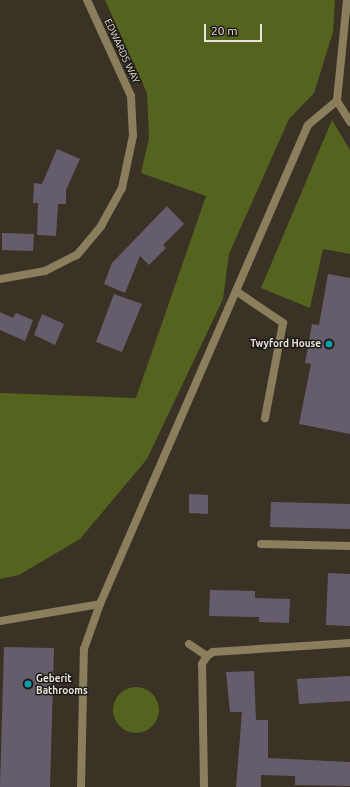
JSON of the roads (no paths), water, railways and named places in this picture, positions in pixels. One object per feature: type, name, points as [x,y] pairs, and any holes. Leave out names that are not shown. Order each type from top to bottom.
[{"type":"street","name":"EDWARDS WAY","points":[[0,279],[45,271],[77,255],[101,226],[122,188],[133,136],[131,96],[87,0]]},
{"type":"street","points":[[347,0],[337,101],[350,122]]},
{"type":"street","points":[[80,787],[84,649],[100,604],[308,125],[337,101]]},
{"type":"street","points":[[236,291],[283,323],[265,418]]},
{"type":"street","points":[[261,544],[350,546]]},
{"type":"street","points":[[0,621],[100,604]]},
{"type":"street","points":[[204,787],[202,664],[207,656],[213,652],[350,643]]},
{"type":"street","points":[[189,644],[207,656]]},
{"type":"place","name":"Twyford House","points":[[329,344]]},
{"type":"place","name":"Geberit Bathrooms","points":[[28,684]]}]
